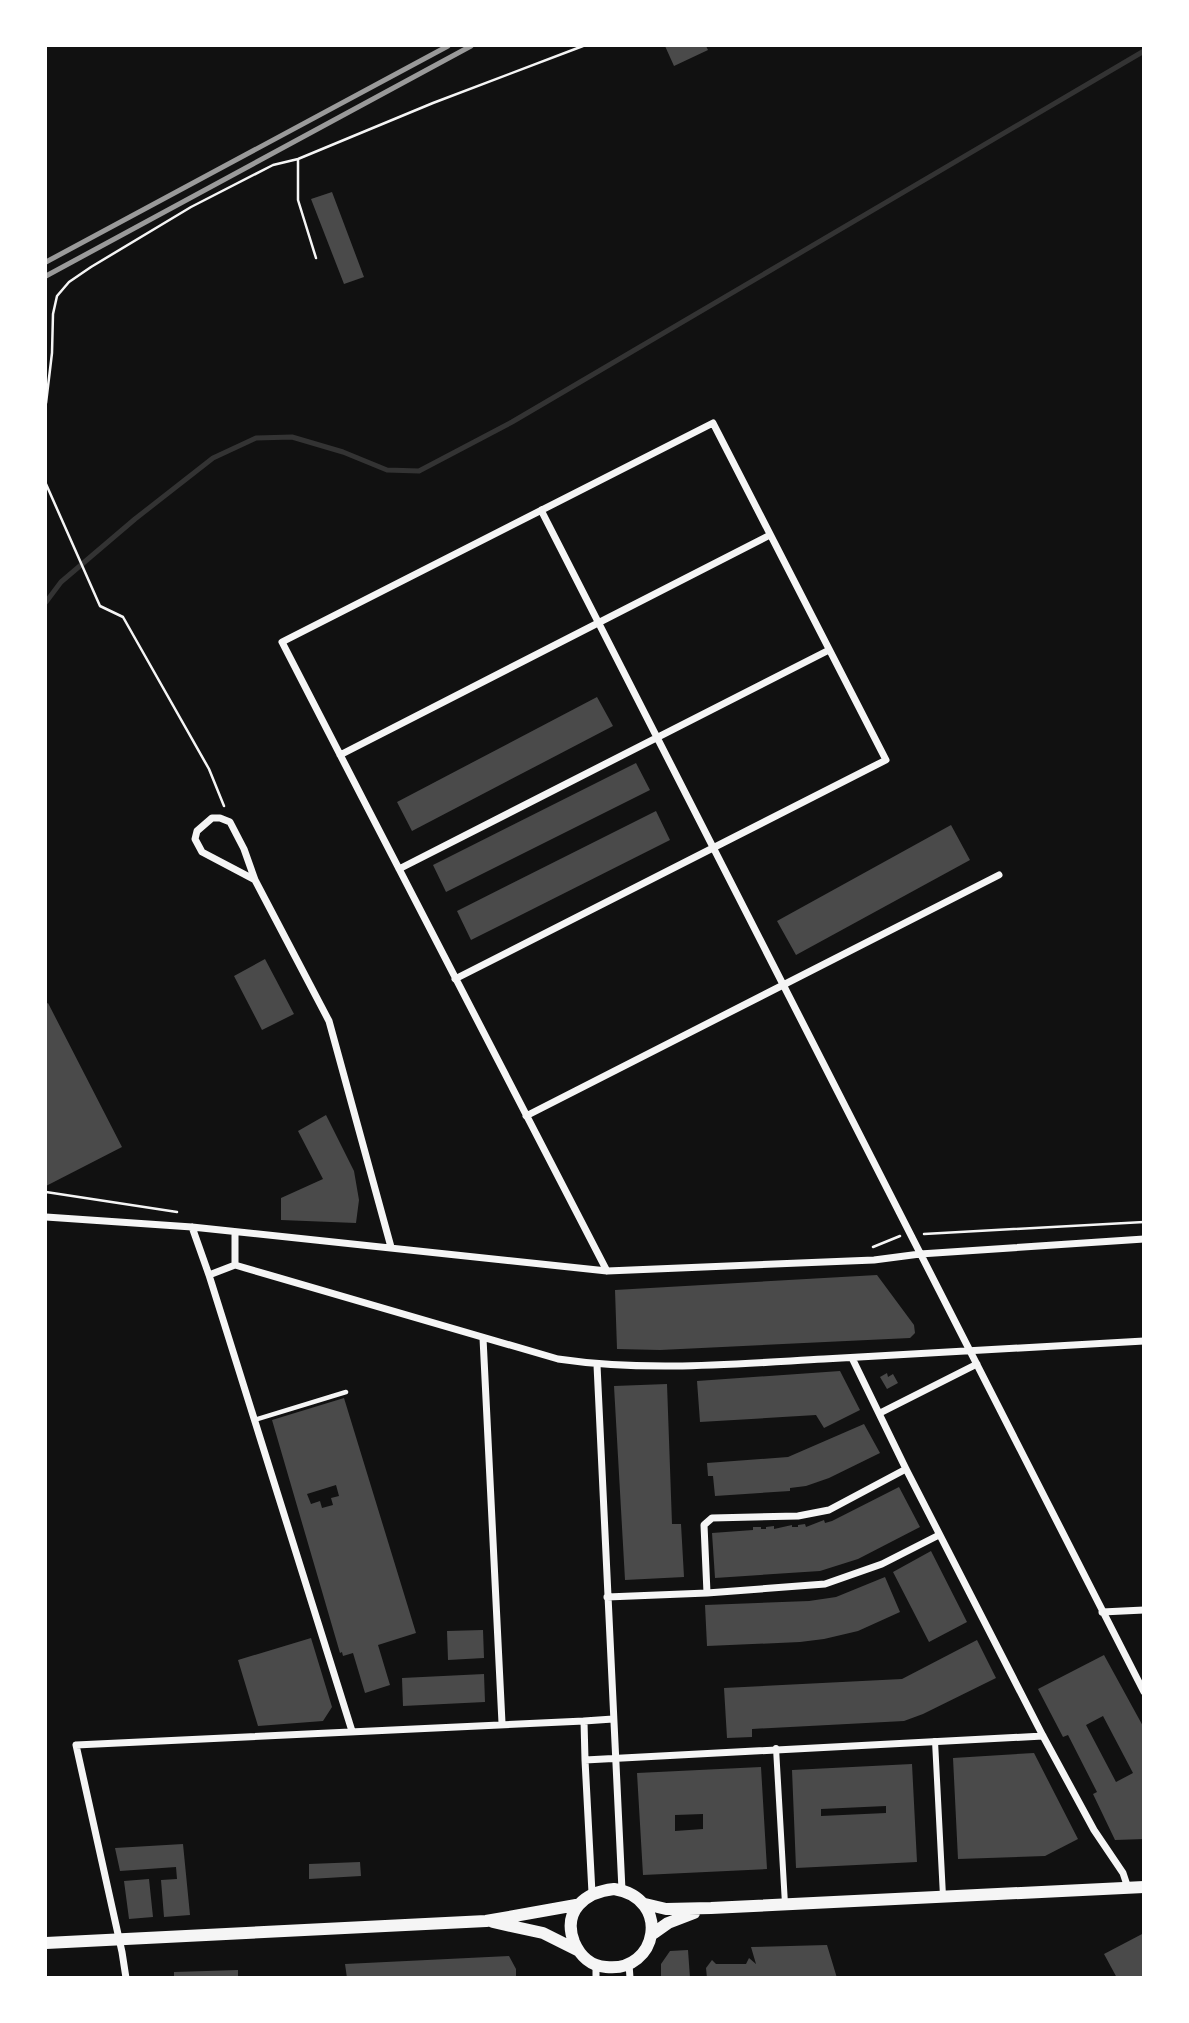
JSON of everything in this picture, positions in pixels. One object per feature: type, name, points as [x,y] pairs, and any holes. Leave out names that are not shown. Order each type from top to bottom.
[{"type":"main road","points":[[46,1943],[486,1921],[576,1905],[592,1893],[614,1889],[622,1890],[645,1904],[666,1909],[1143,1887]]},
{"type":"main road","points":[[576,1905],[571,1928],[579,1951],[596,1971],[614,1968],[629,1971],[646,1948],[651,1935],[651,1920],[645,1904]]},
{"type":"main road","points":[[651,1935],[680,1916],[711,1908]]},
{"type":"main road","points":[[486,1921],[543,1933],[579,1951]]},
{"type":"street","points":[[455,979],[886,760],[713,423],[282,642],[455,979],[607,1272]]},
{"type":"street","points":[[541,510],[1143,1692]]},
{"type":"street","points":[[340,755],[770,535]]},
{"type":"street","points":[[399,869],[829,650]]},
{"type":"street","points":[[255,880],[202,852],[195,839],[197,831],[206,821],[220,818],[230,822],[244,849],[255,880],[329,1021],[391,1247]]},
{"type":"street","points":[[526,1116],[999,875]]},
{"type":"street","points":[[46,1216],[192,1227],[607,1272],[874,1260],[920,1254],[1143,1239]]},
{"type":"street","points":[[192,1227],[352,1731]]},
{"type":"street","points":[[235,1232],[235,1265]]},
{"type":"street","points":[[209,1275],[235,1265],[558,1359],[597,1365],[679,1367],[971,1353],[1143,1341]]},
{"type":"street","points":[[483,1338],[502,1723]]},
{"type":"street","points":[[852,1358],[1042,1736],[1094,1830],[1124,1873],[1128,1888]]},
{"type":"street","points":[[880,1413],[977,1364]]},
{"type":"street","points":[[597,1365],[622,1890]]},
{"type":"street","points":[[706,1593],[704,1525],[712,1518],[798,1516],[829,1510],[906,1469]]},
{"type":"street","points":[[607,1597],[825,1584],[882,1564],[939,1535]]},
{"type":"street","points":[[1102,1612],[1143,1610]]},
{"type":"street","points":[[126,1978],[76,1745],[613,1719]]},
{"type":"street","points":[[584,1721],[592,1893]]},
{"type":"street","points":[[585,1760],[1042,1736]]},
{"type":"street","points":[[934,1741],[943,1896]]},
{"type":"street","points":[[776,1748],[785,1904]]},
{"type":"lane","points":[[254,1420],[346,1392]]},
{"type":"path","points":[[46,403],[53,314],[57,296],[69,282],[191,207],[273,165],[298,159],[433,103],[583,46]]},
{"type":"path","points":[[298,159],[298,200],[316,258]]},
{"type":"path","points":[[46,484],[100,606],[123,617],[209,769],[230,822]]},
{"type":"path","points":[[46,1192],[183,1213]]},
{"type":"path","points":[[873,1247],[896,1237],[910,1235],[1143,1222]]},
{"type":"building","points":[[665,46],[706,46],[708,50],[674,66]]},
{"type":"building","points":[[332,192],[364,277],[344,284],[311,199]]},
{"type":"building","points":[[597,697],[613,726],[412,831],[397,802]]},
{"type":"building","points":[[636,763],[650,790],[446,892],[433,865]]},
{"type":"building","points":[[656,811],[670,840],[471,940],[457,911]]},
{"type":"building","points":[[951,825],[970,860],[796,955],[777,921]]},
{"type":"building","points":[[265,959],[294,1014],[262,1030],[234,976]]},
{"type":"building","points":[[48,1003],[122,1147],[46,1186],[46,1004]]},
{"type":"building","points":[[326,1115],[354,1171],[359,1200],[356,1223],[281,1220],[281,1198],[323,1179],[298,1131]]},
{"type":"building","points":[[877,1275],[914,1325],[915,1333],[910,1338],[660,1350],[617,1349],[615,1290]]},
{"type":"building","points":[[840,1371],[860,1410],[824,1428],[816,1415],[700,1422],[697,1381]]},
{"type":"building","points":[[887,1373],[888,1377],[893,1374],[898,1383],[887,1389],[880,1377]]},
{"type":"building","points":[[667,1384],[672,1524],[681,1524],[684,1577],[625,1580],[614,1386]]},
{"type":"building","points":[[344,1398],[416,1633],[378,1645],[390,1685],[365,1693],[353,1653],[343,1656],[342,1652],[340,1653],[272,1420]],"holes":[[[336,1485],[339,1496],[331,1498],[333,1505],[322,1508],[320,1501],[311,1504],[307,1494]]]},
{"type":"building","points":[[864,1424],[880,1453],[829,1478],[790,1488],[790,1491],[715,1496],[713,1476],[708,1476],[707,1463],[788,1457]]},
{"type":"building","points":[[899,1487],[920,1527],[858,1559],[820,1571],[715,1578],[712,1533],[753,1530],[753,1527],[766,1529],[774,1526],[774,1529],[805,1524],[806,1527],[824,1520],[825,1523]]},
{"type":"building","points":[[931,1551],[967,1622],[929,1642],[893,1572]]},
{"type":"building","points":[[885,1577],[900,1612],[858,1631],[800,1642],[707,1646],[705,1605],[809,1601],[836,1597]]},
{"type":"building","points":[[483,1630],[484,1658],[448,1660],[447,1631]]},
{"type":"building","points":[[311,1638],[332,1707],[323,1721],[258,1726],[238,1660]]},
{"type":"building","points":[[977,1640],[996,1678],[923,1714],[904,1721],[752,1729],[752,1737],[727,1738],[724,1688],[902,1679]]},
{"type":"building","points":[[1104,1655],[1144,1728],[1144,1839],[1115,1840],[1093,1794],[1097,1792],[1068,1735],[1063,1737],[1038,1689]],"holes":[[[1103,1716],[1133,1773],[1116,1782],[1086,1725]]]},
{"type":"building","points":[[484,1674],[485,1702],[403,1706],[402,1678]]},
{"type":"building","points":[[1034,1753],[1078,1839],[1045,1856],[958,1859],[953,1758]]},
{"type":"building","points":[[912,1764],[917,1862],[796,1868],[792,1770]],"holes":[[[886,1806],[886,1813],[821,1816],[821,1809]]]},
{"type":"building","points":[[761,1767],[767,1869],[643,1875],[637,1773]],"holes":[[[703,1814],[703,1829],[675,1831],[675,1815]]]},
{"type":"building","points":[[183,1844],[190,1915],[164,1917],[161,1880],[177,1879],[176,1867],[120,1871],[115,1848]]},
{"type":"building","points":[[360,1862],[361,1876],[309,1879],[309,1864]]},
{"type":"building","points":[[149,1879],[153,1917],[129,1919],[124,1881]]},
{"type":"building","points":[[1144,1933],[1144,1978],[1117,1978],[1104,1954]]},
{"type":"building","points":[[827,1945],[837,1978],[707,1978],[706,1968],[712,1960],[716,1964],[746,1964],[749,1958],[756,1964],[751,1947]]},
{"type":"building","points":[[688,1950],[690,1978],[661,1978],[661,1964],[670,1951]]},
{"type":"building","points":[[509,1956],[516,1969],[516,1978],[347,1978],[345,1964]]},
{"type":"building","points":[[238,1970],[238,1978],[174,1978],[174,1972]]},
{"type":"waterway","points":[[46,602],[61,582],[213,458],[256,438],[292,437],[343,452],[387,470],[419,471],[512,422],[1144,51]]},
{"type":"railway","points":[[46,262],[448,46]]},
{"type":"railway","points":[[46,276],[471,46]]}]
